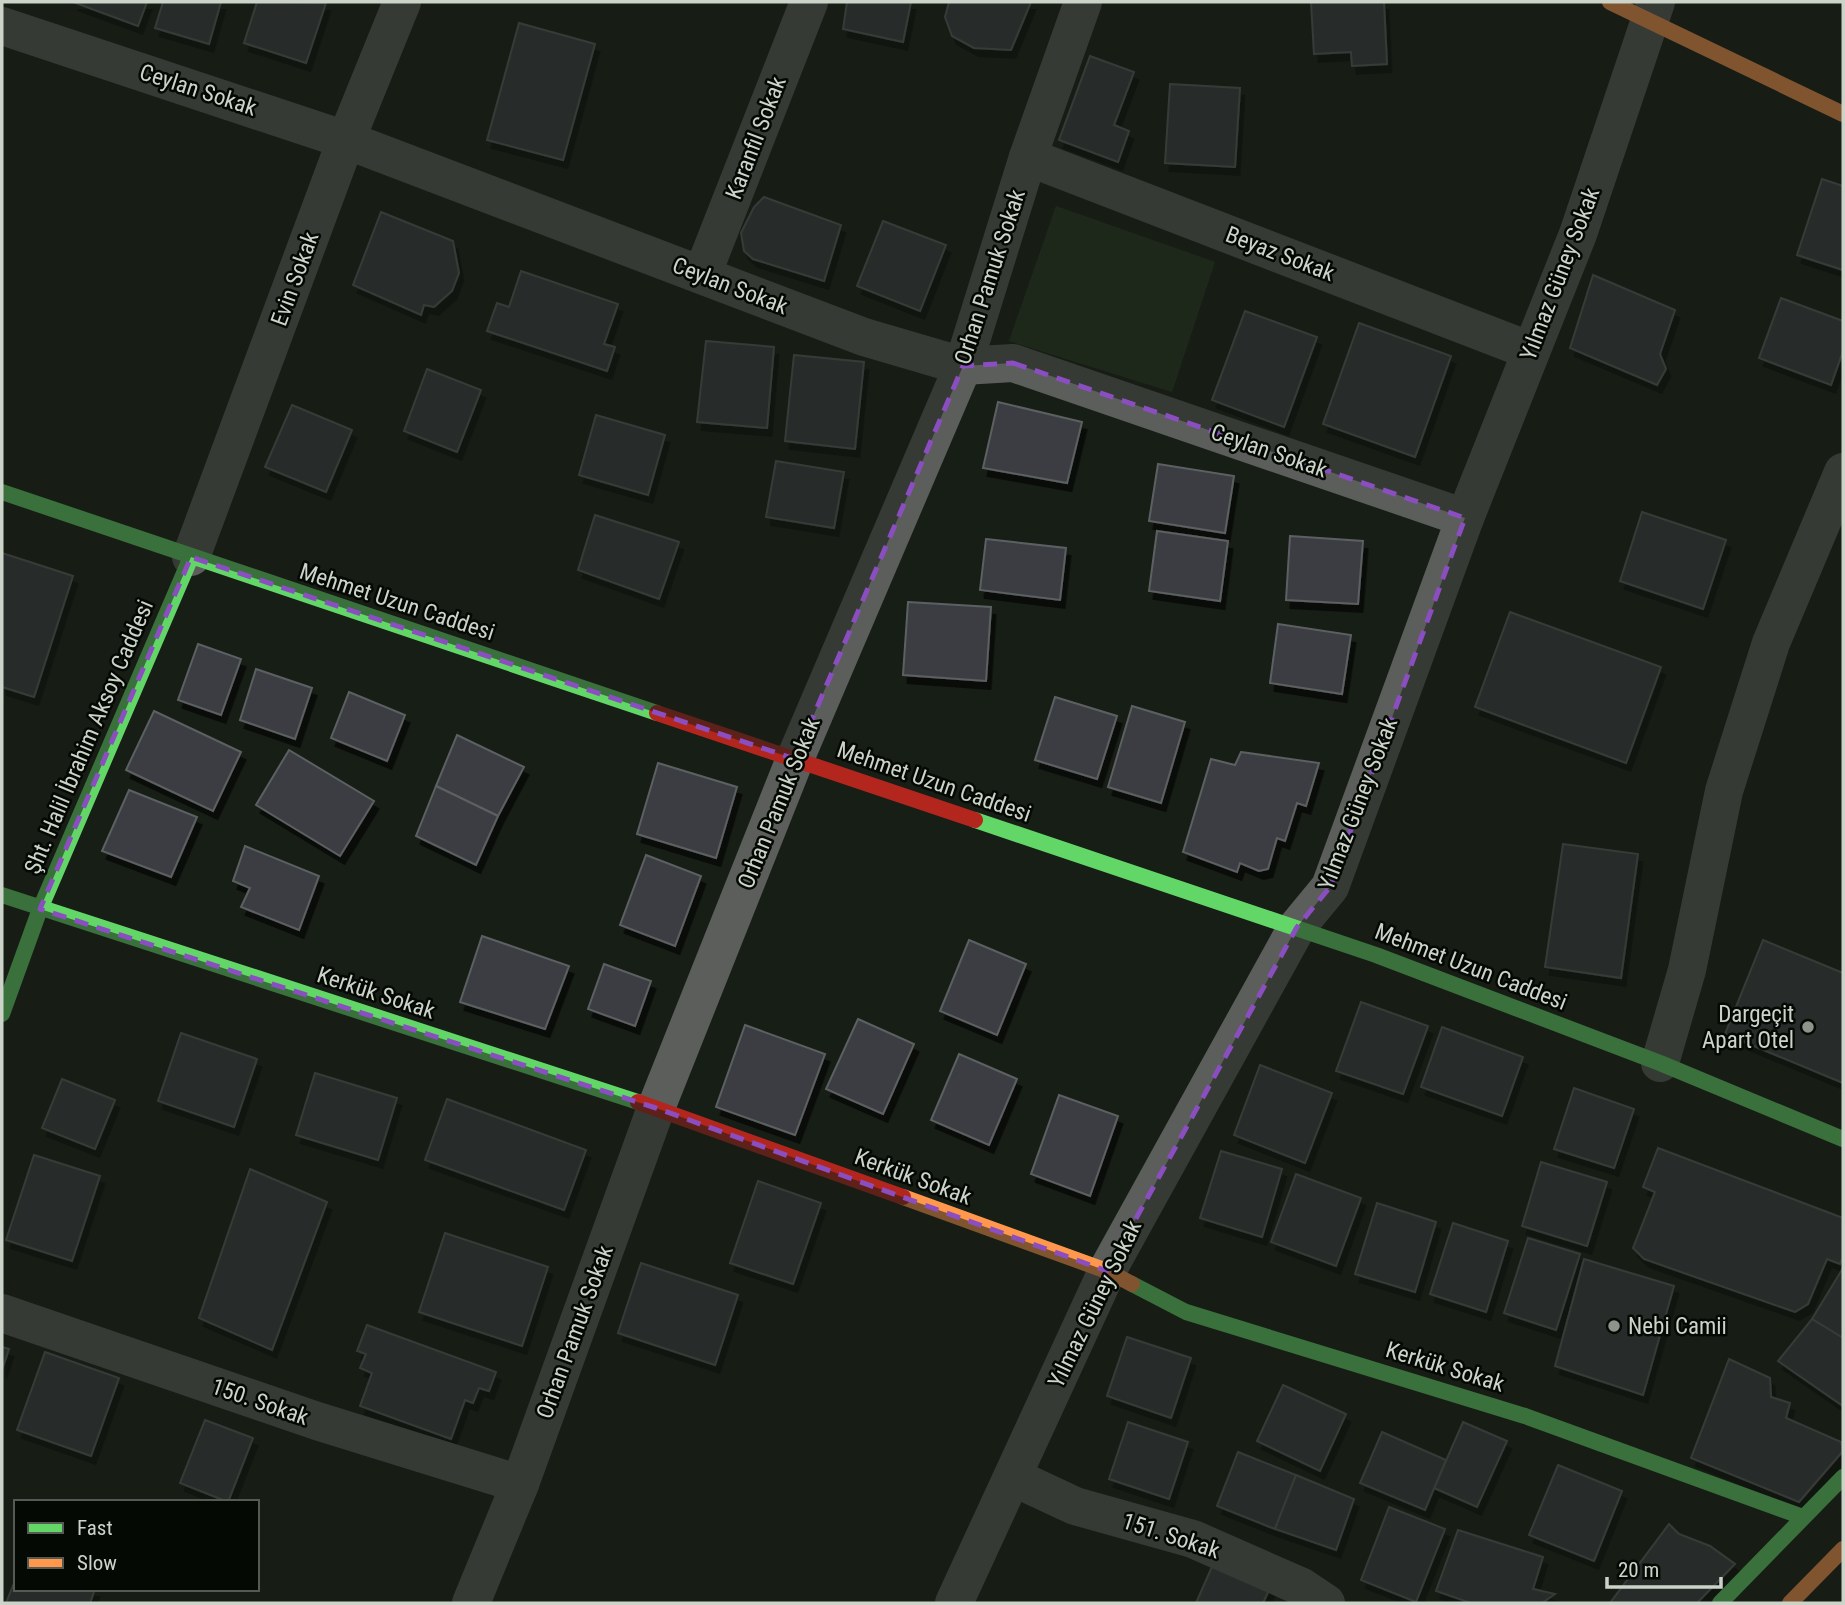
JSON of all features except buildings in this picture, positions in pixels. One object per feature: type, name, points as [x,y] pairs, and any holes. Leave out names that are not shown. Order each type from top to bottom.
[{"type":"street","name":"Evin Sokak","points":[[191,557],[346,140],[402,2]]},
{"type":"street","name":"Karanfil Sokak","points":[[702,275],[809,2]]},
{"type":"street","name":"Orhan Pamuk Sokak","points":[[471,1603],[520,1484],[656,1108],[795,759],[963,366],[1028,157],[1083,2]]},
{"type":"street","points":[[1610,2],[1654,11],[1843,114]]},
{"type":"street","name":"Yılmaz Güney Sokak","points":[[954,1603],[1107,1271],[1297,928],[1331,887],[1465,518],[1578,234],[1654,11]]},
{"type":"street","name":"Ceylan Sokak","points":[[22,20],[864,337],[963,366],[1013,363],[1465,518]]},
{"type":"street","name":"Beyaz Sokak","points":[[1028,157],[1531,351]]},
{"type":"street","points":[[1660,1063],[1687,970],[1728,779],[1771,643],[1843,472]]},
{"type":"street","name":"Mehmet Uzun Caddesi","points":[[2,492],[1376,955],[1660,1063],[1843,1139]]},
{"type":"street","name":"Şht. Halil İbrahim Aksoy Caddesi","points":[[2,1014],[40,909],[191,557]]},
{"type":"street","name":"Kerkük Sokak","points":[[2,895],[656,1108],[1107,1271],[1186,1312],[1525,1416],[1802,1517]]},
{"type":"street","name":"150. Sokak","points":[[2,1313],[317,1421],[520,1484]]},
{"type":"street","name":"151. Sokak","points":[[1013,1477],[1075,1506],[1193,1539],[1301,1587],[1326,1603]]},
{"type":"street","points":[[1720,1603],[1843,1477]]},
{"type":"street","points":[[1790,1603],[1843,1549]]},
{"type":"highlighted area","points":[[1013,363],[1465,518],[1330,887],[1297,927],[1107,1271],[656,1108],[40,909],[191,557],[795,759],[963,366]]},
{"type":"green space","points":[[1056,206],[1215,262],[1172,392],[1009,341]]},
{"type":"traffic: fast","points":[[2,492],[657,713]]},
{"type":"traffic: fast","points":[[2,1014],[40,909],[191,557]]},
{"type":"traffic: fast","points":[[975,820],[1376,955],[1660,1063],[1843,1139]]},
{"type":"traffic: fast","points":[[2,895],[638,1102]]},
{"type":"traffic: fast","points":[[1132,1284],[1186,1312],[1525,1416],[1803,1517]]},
{"type":"traffic: fast","points":[[1720,1603],[1843,1477]]},
{"type":"traffic: slow","points":[[1610,2],[1843,114]]},
{"type":"traffic: slow","points":[[903,1197],[1107,1271],[1132,1284]]},
{"type":"traffic: slow","points":[[1790,1603],[1843,1549]]},
{"type":"traffic: jam","points":[[657,713],[975,820]]},
{"type":"traffic: jam","points":[[638,1102],[903,1197]]},
{"type":"place","name":"Dargeçit Apart Otel","points":[[1808,1027]]},
{"type":"place","name":"Nebi Camii","points":[[1614,1326]]}]
